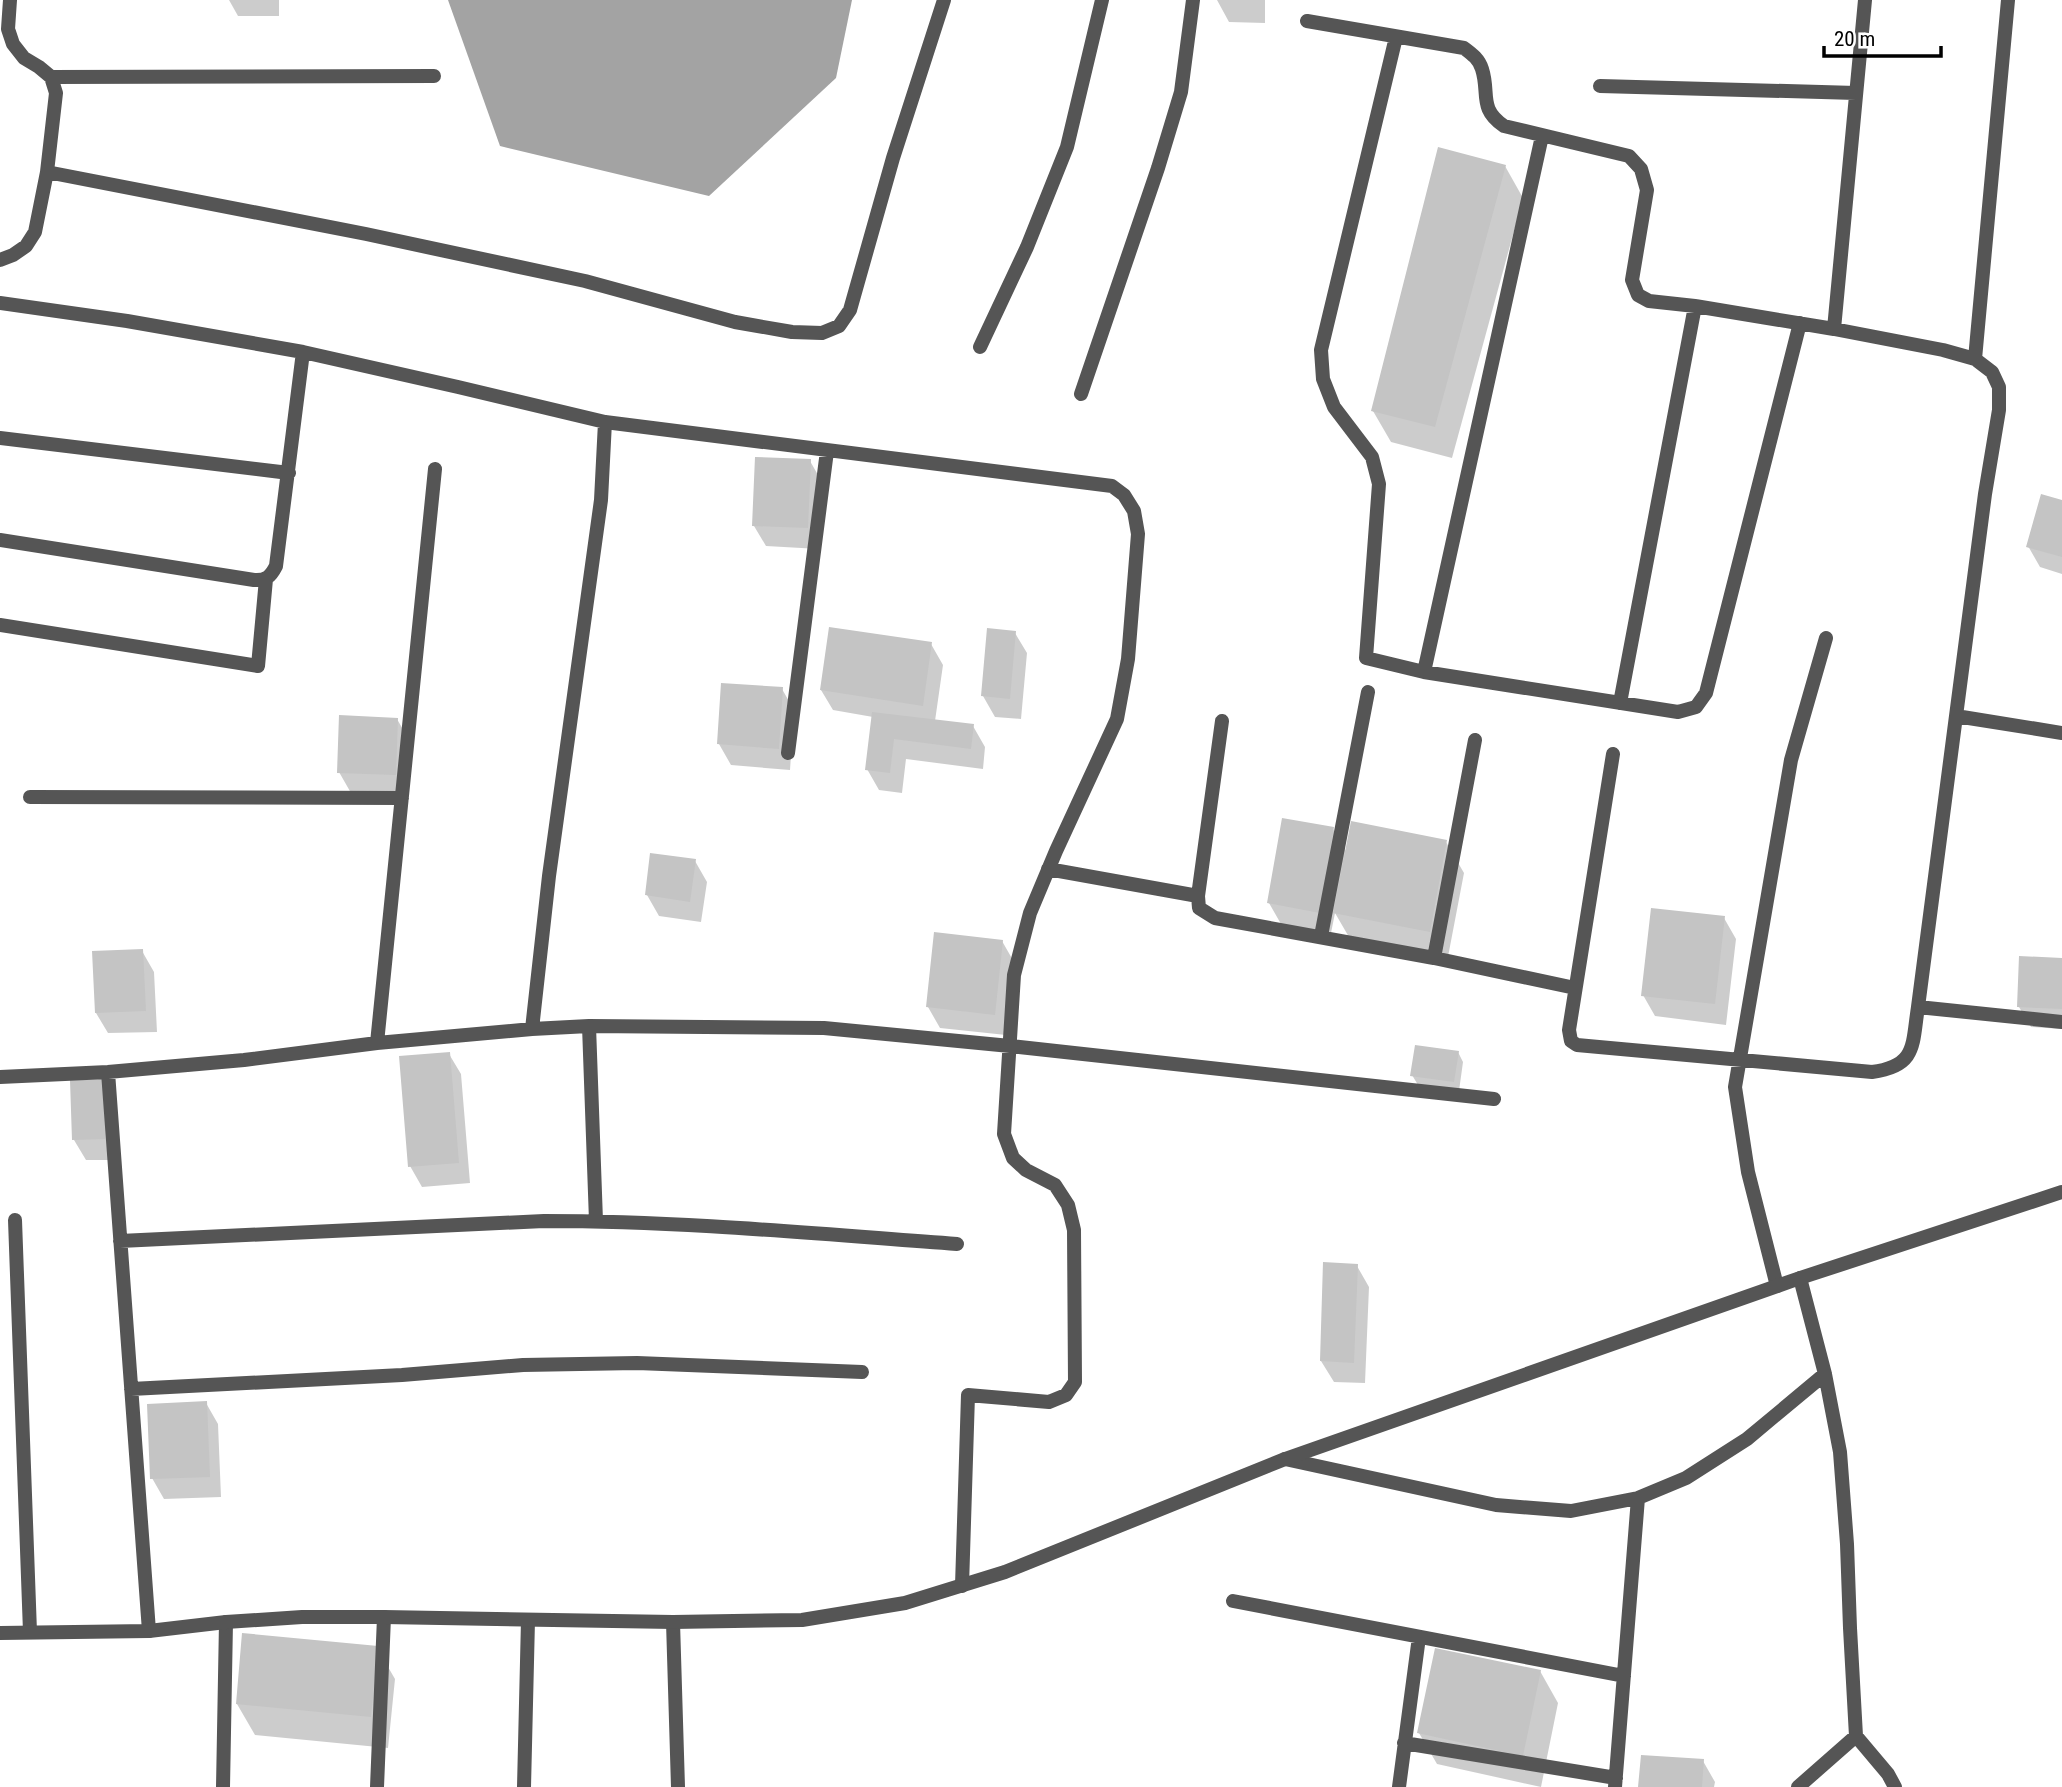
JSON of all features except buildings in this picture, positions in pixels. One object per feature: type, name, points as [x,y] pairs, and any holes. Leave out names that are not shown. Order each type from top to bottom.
[{"type":"street","points":[[0,260],[26,246],[35,232],[47,172],[56,93],[51,77],[24,58],[13,44],[8,29],[10,0]]},
{"type":"street","points":[[47,172],[366,234],[585,281],[734,322],[792,332],[822,333],[839,326],[850,310],[893,158],[944,0]]},
{"type":"street","points":[[980,347],[1027,247],[1067,147],[1102,0]]},
{"type":"street","points":[[1081,394],[1181,92],[1193,0]]},
{"type":"street","points":[[1835,329],[1865,0]]},
{"type":"street","points":[[1975,359],[2008,0]]},
{"type":"street","points":[[1307,22],[1464,48],[1475,57],[1482,70],[1486,105],[1492,118],[1504,127],[1629,156],[1641,169],[1647,190],[1632,280],[1638,295],[1649,301],[1800,323],[1943,349],[1975,359],[1992,372],[1999,387],[1999,410],[1985,494],[1918,1007],[1911,1052],[1903,1063],[1890,1070],[1872,1072],[1577,1045],[1572,1041],[1569,1030],[1613,754]]},
{"type":"street","points":[[1396,37],[1321,350],[1323,380],[1334,408],[1372,457],[1379,484],[1366,658],[1424,672],[1678,712],[1696,707],[1706,692],[1800,323]]},
{"type":"street","points":[[51,77],[433,76]]},
{"type":"street","points":[[1600,86],[1856,93]]},
{"type":"street","points":[[1424,672],[1542,136]]},
{"type":"street","points":[[0,303],[127,321],[303,352],[605,422],[1112,486],[1124,495],[1134,511],[1138,534],[1128,659],[1117,719],[1030,913],[1014,975],[1004,1134],[1013,1158],[1026,1170],[1055,1185],[1068,1205],[1074,1230],[1075,1382],[1066,1395],[1049,1402],[968,1395],[962,1586]]},
{"type":"street","points":[[1620,703],[1695,306]]},
{"type":"street","points":[[0,540],[254,580],[266,579],[276,566],[303,352]]},
{"type":"street","points":[[533,1029],[549,876],[601,500],[605,422]]},
{"type":"street","points":[[0,438],[289,473]]},
{"type":"street","points":[[788,752],[827,451]]},
{"type":"street","points":[[377,1043],[435,469]]},
{"type":"street","points":[[0,625],[258,666],[266,579]]},
{"type":"street","points":[[1777,1286],[1746,1160],[1735,1087],[1791,760],[1826,638]]},
{"type":"street","points":[[1321,936],[1368,692]]},
{"type":"street","points":[[1956,716],[2062,733]]},
{"type":"street","points":[[1222,721],[1198,896],[1199,908],[1215,918],[1321,936],[1576,988]]},
{"type":"street","points":[[1434,958],[1475,740]]},
{"type":"street","points":[[30,797],[401,797]]},
{"type":"street","points":[[1048,869],[1198,896]]},
{"type":"street","points":[[1918,1007],[2062,1022]]},
{"type":"street","points":[[589,1026],[596,1221]]},
{"type":"street","points":[[0,1077],[108,1072],[244,1060],[377,1043],[533,1029],[589,1026],[824,1028],[1494,1099]]},
{"type":"street","points":[[108,1072],[149,1631]]},
{"type":"street","points":[[0,1633],[149,1631],[302,1617],[673,1622],[802,1620],[905,1603],[1005,1572],[1284,1459],[1800,1278],[2062,1192]]},
{"type":"street","points":[[15,1220],[30,1632]]},
{"type":"street","points":[[120,1241],[544,1221],[596,1221],[727,1227],[957,1244]]},
{"type":"street","points":[[1800,1278],[1825,1374],[1840,1452],[1856,1736],[1888,1774],[1895,1787]]},
{"type":"street","points":[[131,1389],[535,1365],[637,1363],[862,1372]]},
{"type":"street","points":[[1284,1459],[1496,1506],[1571,1511],[1638,1498],[1686,1478],[1747,1439],[1825,1374]]},
{"type":"street","points":[[1404,1744],[1615,1782],[1638,1498]]},
{"type":"street","points":[[1233,1601],[1624,1676]]},
{"type":"street","points":[[377,1787],[384,1617]]},
{"type":"street","points":[[524,1787],[528,1620]]},
{"type":"street","points":[[223,1787],[226,1622]]},
{"type":"street","points":[[673,1622],[678,1787]]},
{"type":"street","points":[[1399,1787],[1419,1637]]},
{"type":"street","points":[[1798,1787],[1856,1736]]},
{"type":"shaded area","points":[[448,0],[852,0],[836,78],[709,196],[500,146]]}]
